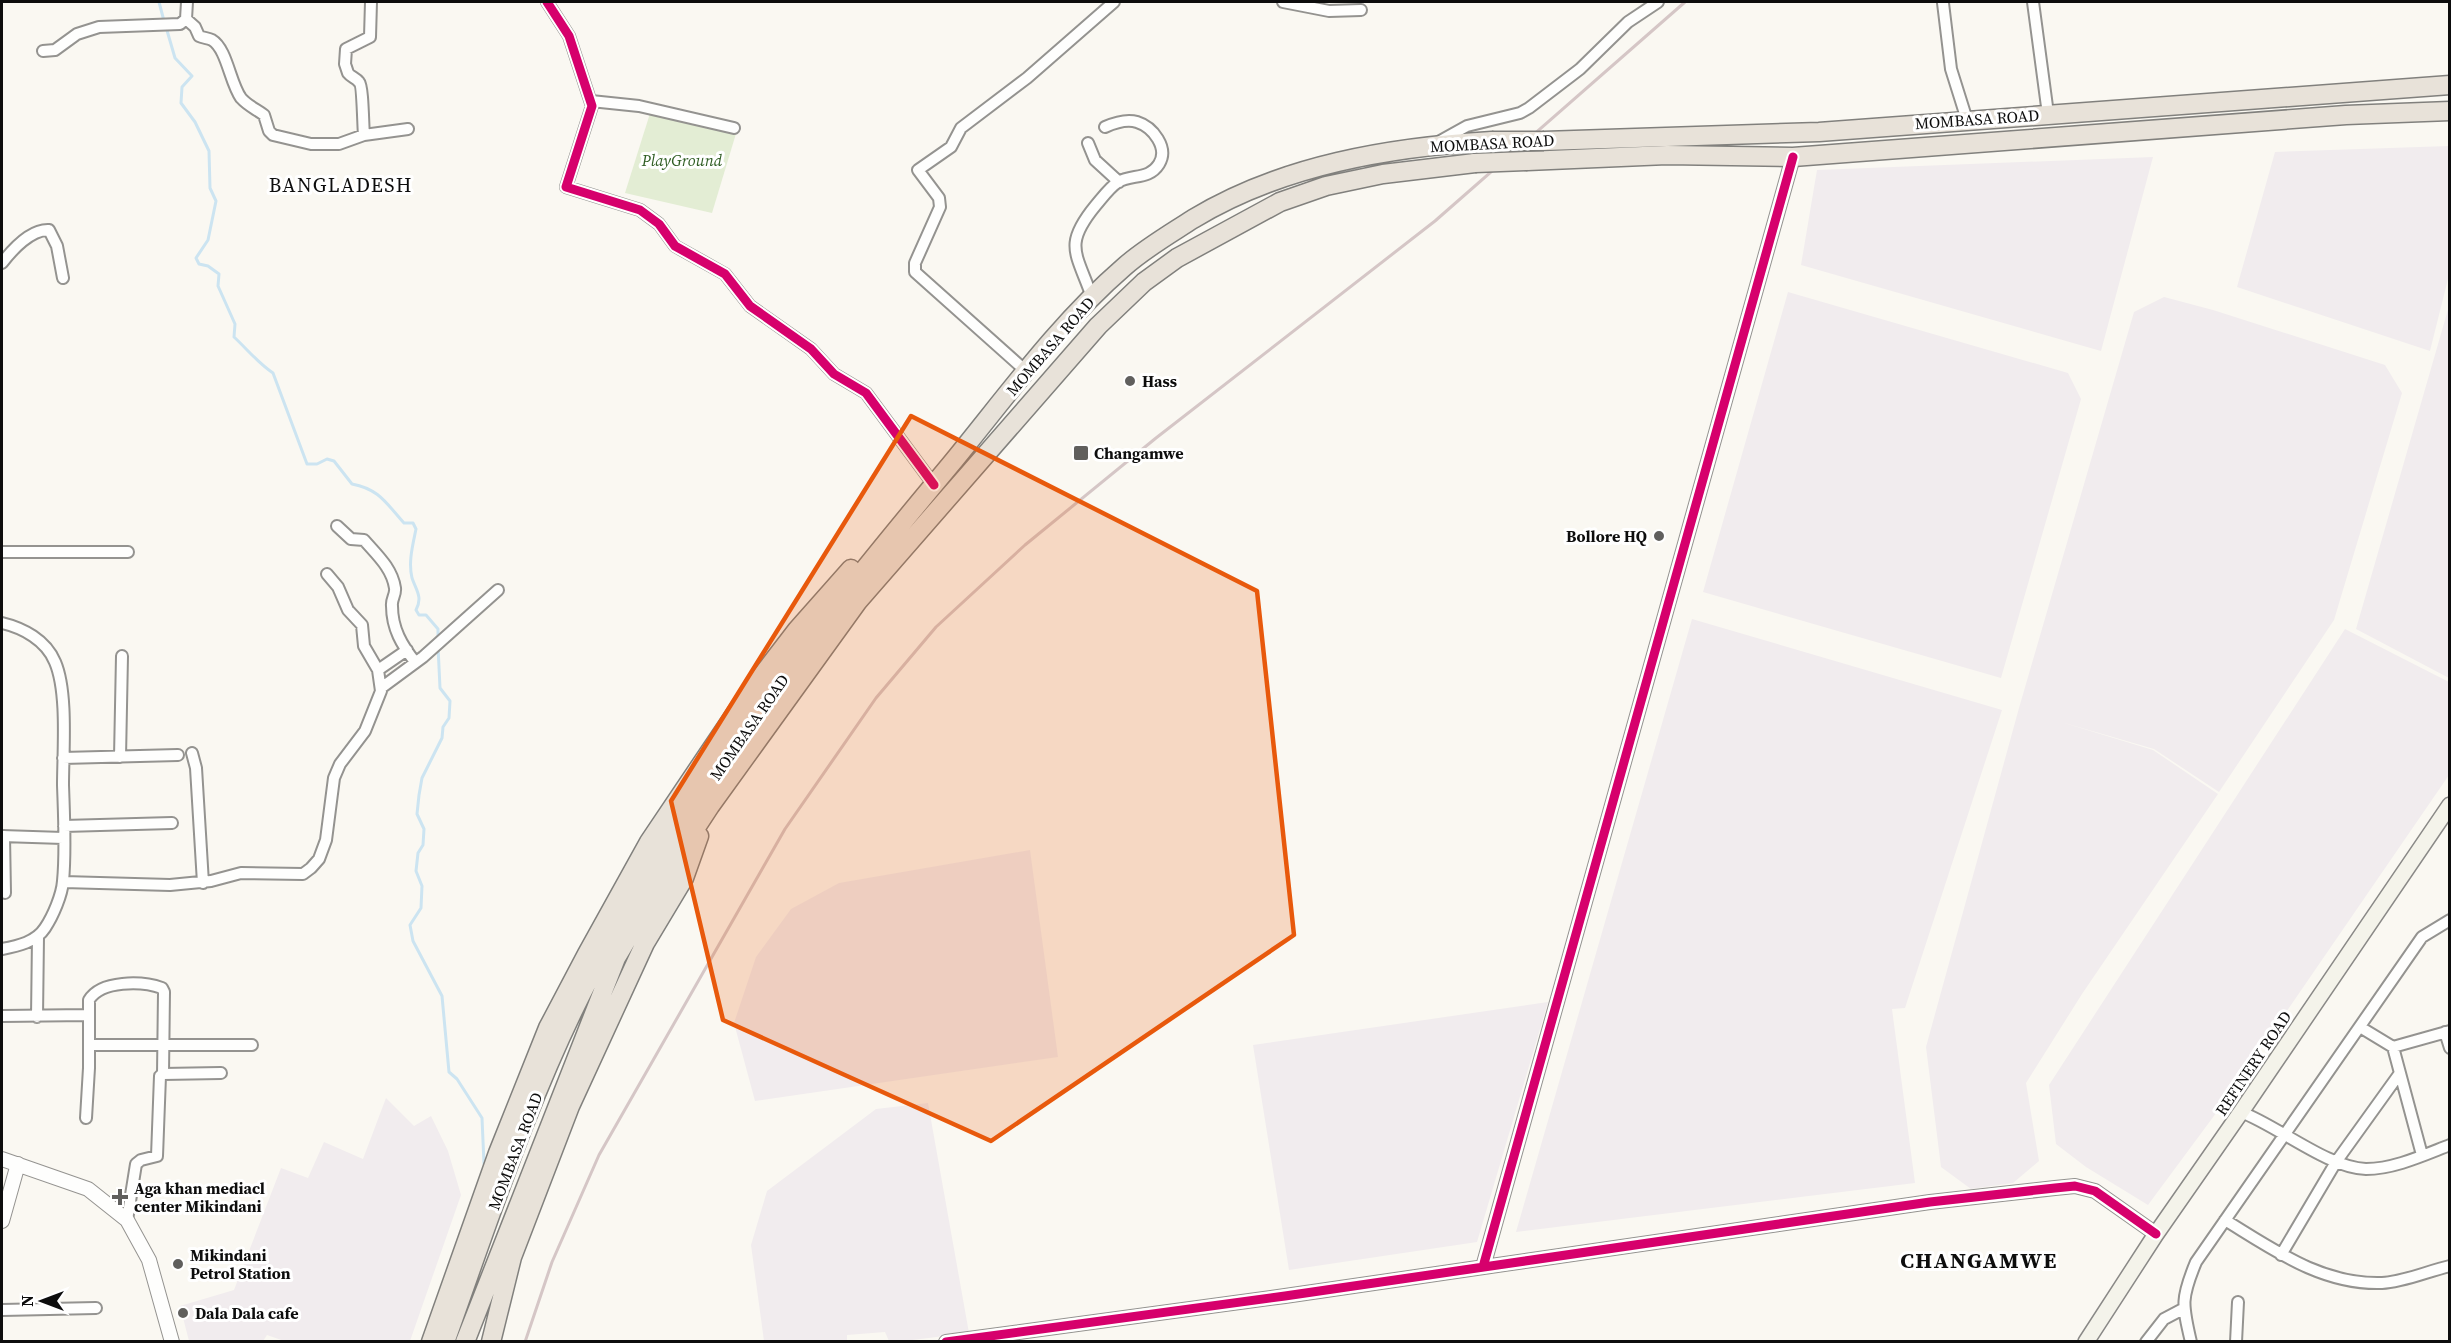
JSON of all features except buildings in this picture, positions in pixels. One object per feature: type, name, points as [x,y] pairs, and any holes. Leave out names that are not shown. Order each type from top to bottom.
[{"type":"highway","name":"MOMBASA ROAD","points":[[445,1341],[503,1175],[557,1046],[591,974],[623,917],[750,721],[849,590],[911,513],[1092,297],[1127,264],[1195,218],[1245,193],[1306,170],[1434,144],[1819,132],[2450,85]]},
{"type":"highway","name":"MOMBASA ROAD","points":[[465,1341],[616,958],[672,864],[710,806],[858,601],[1098,326],[1144,282],[1176,258],[1280,202],[1326,186],[1383,174],[1475,163],[1666,155],[1793,157],[2346,115],[2450,111]]},
{"type":"highway","points":[[431,1341],[494,1164],[548,1028],[649,842],[754,686],[797,630],[862,557],[911,513]]},
{"type":"highway","points":[[491,1341],[512,1257],[570,1106],[645,943],[684,878],[710,806]]},
{"type":"main road","name":"REFINERY ROAD","points":[[2086,1341],[2156,1234],[2450,805]]},
{"type":"street","points":[[44,51],[55,50],[77,34],[99,27],[180,24],[186,19],[187,2]]},
{"type":"street","points":[[364,135],[362,88],[359,81],[348,73],[345,52],[346,49],[371,36],[371,2]]},
{"type":"street","points":[[547,2],[569,36],[591,101],[591,109],[565,185],[567,189],[640,210],[659,224],[675,246],[725,274],[750,306],[811,350],[834,374],[866,393],[934,485]]},
{"type":"street","points":[[1027,372],[915,272],[915,263],[940,207],[939,198],[918,170],[951,147],[961,128],[1027,78],[1114,2]]},
{"type":"street","points":[[1283,2],[1329,11],[1361,10]]},
{"type":"street","points":[[1434,144],[1467,126],[1529,108],[1580,69],[1628,22],[1658,2]]},
{"type":"street","points":[[2033,2],[2048,114]]},
{"type":"street","points":[[1943,3],[1951,69],[1967,120]]},
{"type":"street","points":[[186,19],[195,27],[199,36],[211,39],[218,45],[224,54],[225,64],[240,96],[248,105],[264,115],[270,133],[305,143],[324,145],[347,143],[364,135],[408,129]]},
{"type":"street","points":[[591,101],[639,106],[734,128]]},
{"type":"street","points":[[1092,297],[1076,253],[1077,232],[1119,182],[1148,175],[1160,162],[1163,153],[1160,142],[1142,124],[1130,121],[1105,126]]},
{"type":"street","points":[[1088,143],[1095,160],[1119,182]]},
{"type":"street","points":[[1483,1267],[1793,157]]},
{"type":"street","points":[[2,263],[26,240],[41,231],[49,230],[57,246],[63,278]]},
{"type":"street","points":[[337,526],[351,540],[364,540],[390,572],[395,591],[392,602],[393,623],[399,641],[419,659]]},
{"type":"street","points":[[2,552],[128,552]]},
{"type":"street","points":[[63,882],[170,885],[203,883],[241,873],[303,874],[319,859],[326,840],[334,778],[348,752],[365,731],[380,698],[381,688],[378,670],[365,649],[362,625],[348,610],[338,587],[327,574]]},
{"type":"street","points":[[381,688],[453,631],[498,590]]},
{"type":"street","points":[[2,623],[27,632],[49,651],[55,661],[62,697],[64,826],[63,882],[45,928],[38,937],[2,949]]},
{"type":"street","points":[[378,670],[407,650]]},
{"type":"street","points":[[120,757],[122,656]]},
{"type":"street","points":[[192,753],[196,768],[203,883]]},
{"type":"street","points":[[63,758],[178,755]]},
{"type":"street","points":[[64,826],[172,823]]},
{"type":"street","points":[[5,893],[3,836],[63,838]]},
{"type":"street","points":[[2192,1341],[2183,1309],[2184,1290],[2196,1262],[2422,937],[2450,920]]},
{"type":"street","points":[[37,1017],[38,937]]},
{"type":"street","points":[[86,1118],[90,997],[109,987],[124,984],[162,988],[164,992],[163,1074],[159,1079],[157,1156],[141,1160],[136,1164],[127,1220]]},
{"type":"street","points":[[2,1016],[88,1015]]},
{"type":"street","points":[[2360,1027],[2393,1047],[2422,1155]]},
{"type":"street","points":[[2393,1047],[2447,1031],[2450,1048]]},
{"type":"street","points":[[89,1045],[252,1045]]},
{"type":"street","points":[[163,1074],[221,1073]]},
{"type":"street","points":[[2281,1255],[2336,1162],[2400,1073]]},
{"type":"street","points":[[2241,1112],[2258,1118],[2336,1162],[2366,1169],[2382,1167],[2450,1146]]},
{"type":"street","points":[[2,1159],[88,1189],[127,1220],[149,1260],[172,1341]]},
{"type":"street","points":[[2,1221],[18,1164]]},
{"type":"street","points":[[946,1341],[1483,1267],[1907,1205],[2065,1187],[2095,1191],[2156,1234]]},
{"type":"street","points":[[2225,1220],[2281,1255],[2330,1277],[2354,1282],[2384,1283],[2450,1266]]},
{"type":"street","points":[[2236,1341],[2238,1302]]},
{"type":"street","points":[[2,1310],[96,1308]]},
{"type":"street","points":[[2146,1341],[2164,1319],[2183,1309]]},
{"type":"highlighted area","points":[[911,416],[1257,591],[1294,935],[991,1141],[723,1020],[671,801]]},
{"type":"shaded area","points":[[2449,146],[2449,275],[2430,351],[2237,287],[2275,152]]},
{"type":"shaded area","points":[[2153,157],[2101,351],[1801,265],[1817,170]]},
{"type":"shaded area","points":[[1788,292],[2068,373],[2081,399],[2001,678],[1703,592]]},
{"type":"shaded area","points":[[2164,297],[2213,310],[2385,365],[2402,393],[2334,620],[2219,792],[2154,749],[2061,722],[2153,750],[2218,794],[2082,994],[2026,1083],[2039,1161],[2013,1183],[1971,1189],[1941,1167],[1926,1047],[2019,708],[2134,312]]},
{"type":"shaded area","points":[[2449,306],[2449,678],[2356,629]]},
{"type":"shaded area","points":[[1692,619],[2002,710],[1905,1008],[1892,1009],[1915,1183],[1516,1232]]},
{"type":"shaded area","points":[[2345,629],[2449,682],[2449,775],[2225,1101],[2148,1205],[2086,1167],[2056,1144],[2049,1085]]},
{"type":"shaded area","points":[[1030,850],[1058,1057],[755,1101],[734,1023],[756,957],[791,909],[839,883]]},
{"type":"shaded area","points":[[1548,1002],[1477,1242],[1289,1270],[1253,1045]]},
{"type":"shaded area","points":[[386,1098],[414,1126],[431,1116],[448,1151],[461,1195],[410,1341],[287,1342],[267,1335],[263,1341],[189,1341],[180,1306],[234,1290],[281,1168],[308,1178],[324,1142],[363,1159]]},
{"type":"shaded area","points":[[928,1103],[969,1333],[896,1342],[889,1341],[885,1332],[847,1335],[847,1341],[764,1341],[751,1245],[767,1191],[876,1109]]},
{"type":"green space","name":"PlayGround","points":[[652,107],[738,127],[712,213],[625,193]]},
{"type":"waterway","points":[[159,2],[164,21]]},
{"type":"waterway","points":[[166,27],[175,58],[192,76],[182,87],[181,103],[195,122],[209,151],[210,188],[216,201],[208,240],[196,258],[199,264],[208,266],[219,274],[218,286],[235,324],[234,337],[273,373],[307,464],[317,464],[327,459],[334,461],[352,484],[376,493],[404,523],[413,523],[416,529],[411,566],[412,578],[419,597],[416,610],[419,615],[426,615],[438,629],[438,640]]},
{"type":"waterway","points":[[438,646],[440,688],[450,701],[449,718],[443,727],[442,738],[422,778],[417,814],[424,829],[423,845],[418,853],[416,871],[422,886],[421,908],[410,925],[413,941],[442,996],[449,1072],[457,1079],[482,1118],[484,1164]]},
{"type":"railway","points":[[525,1342],[552,1262],[599,1155],[785,829],[876,698],[936,627],[1025,545],[1156,438],[1435,221],[1685,2]]},
{"type":"cycle path","points":[[547,2],[569,36],[592,106],[566,187],[640,210],[659,224],[675,246],[725,274],[750,306],[811,349],[834,374],[866,393],[934,485]]},
{"type":"cycle path","points":[[1483,1267],[1793,157]]},
{"type":"cycle path","points":[[946,1342],[1285,1296],[1930,1202],[2075,1186],[2095,1191],[2156,1234]]},
{"type":"place","name":"Hass","points":[[1130,381]]},
{"type":"place","name":"Changamwe","points":[[1081,453]]},
{"type":"place","name":"Bollore HQ","points":[[1659,536]]},
{"type":"place","name":"Aga khan mediacl center Mikindani","points":[[120,1197]]},
{"type":"place","name":"Mikindani Petrol Station","points":[[178,1264]]},
{"type":"place","name":"Dala Dala cafe","points":[[183,1313]]},
{"type":"district","name":"BANGLADESH","points":[[341,185]]},
{"type":"district","name":"CHANGAMWE","points":[[1979,1260]]}]
